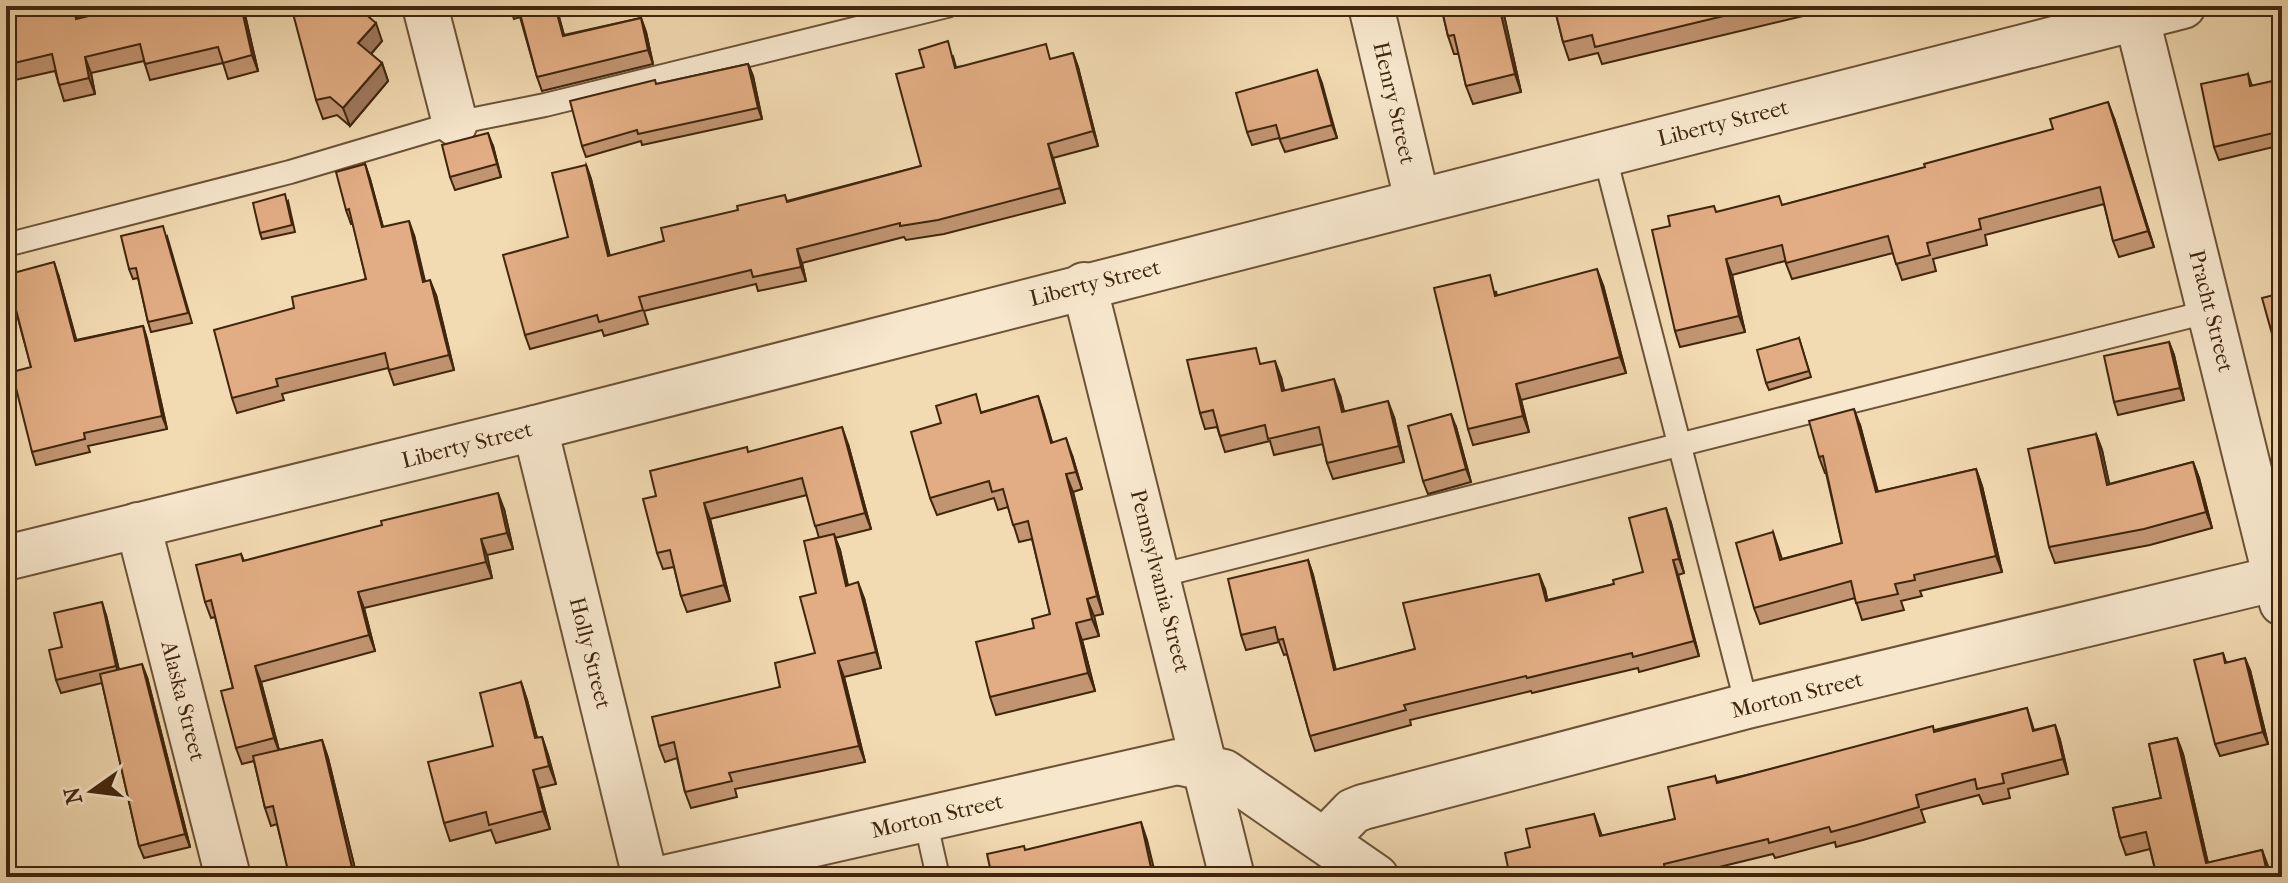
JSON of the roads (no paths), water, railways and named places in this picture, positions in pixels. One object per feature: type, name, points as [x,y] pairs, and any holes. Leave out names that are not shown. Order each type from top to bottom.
[{"type":"street","points":[[425,6],[455,123]]},
{"type":"street","name":"Henry Street","points":[[1371,6],[1417,200]]},
{"type":"street","name":"Liberty Street","points":[[6,558],[535,428],[2183,6]]},
{"type":"street","name":"Pracht Street","points":[[2137,19],[2280,586]]},
{"type":"street","name":"Pennsylvania Street","points":[[1084,285],[1207,766],[1232,877]]},
{"type":"street","name":"Holly Street","points":[[535,428],[645,877]]},
{"type":"street","name":"Alaska Street","points":[[138,525],[228,877]]},
{"type":"street","name":"Morton Street","points":[[1325,840],[1353,811],[1363,807],[1747,706],[2280,586]]},
{"type":"street","name":"Morton Street","points":[[669,877],[1177,762],[1207,766]]},
{"type":"street","points":[[1207,766],[1224,772],[1376,877]]},
{"type":"lane","points":[[6,245],[290,172],[455,123],[545,105],[947,6]]},
{"type":"lane","points":[[1604,153],[1747,706]]},
{"type":"lane","points":[[1158,576],[2211,311]]},
{"type":"lane","points":[[925,819],[938,877]]}]
